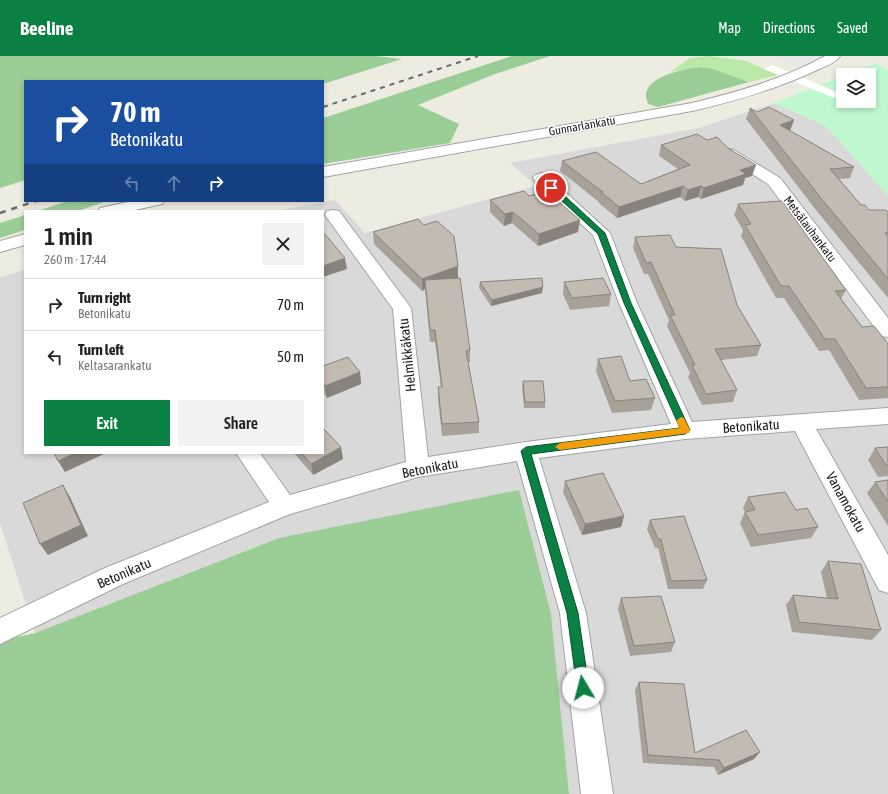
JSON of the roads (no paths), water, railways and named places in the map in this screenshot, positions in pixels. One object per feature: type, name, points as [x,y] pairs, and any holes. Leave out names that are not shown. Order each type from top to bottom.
[{"type":"street","name":"Gunnarlankatu","points":[[324,172],[692,107],[734,97],[794,77],[818,66],[834,56]]},
{"type":"street","points":[[800,58],[818,66]]},
{"type":"street","name":"Metsälauhankatu","points":[[718,142],[731,155],[774,181],[888,331]]},
{"type":"street","points":[[541,178],[601,233],[628,303],[685,430]]},
{"type":"street","points":[[111,210],[151,202]]},
{"type":"street","name":"Helmikkäkatu","points":[[333,215],[402,308],[418,468]]},
{"type":"street","points":[[0,247],[24,238]]},
{"type":"street","name":"Betonikatu","points":[[0,631],[114,576],[285,506],[418,468],[526,451],[685,430],[888,416]]},
{"type":"street","name":"Vanamokatu","points":[[801,422],[888,582]]},
{"type":"street","points":[[526,451],[573,613],[597,794]]},
{"type":"street","points":[[249,454],[285,506]]},
{"type":"railway","points":[[324,107],[478,56]]},
{"type":"railway","points":[[0,213],[33,202]]}]
